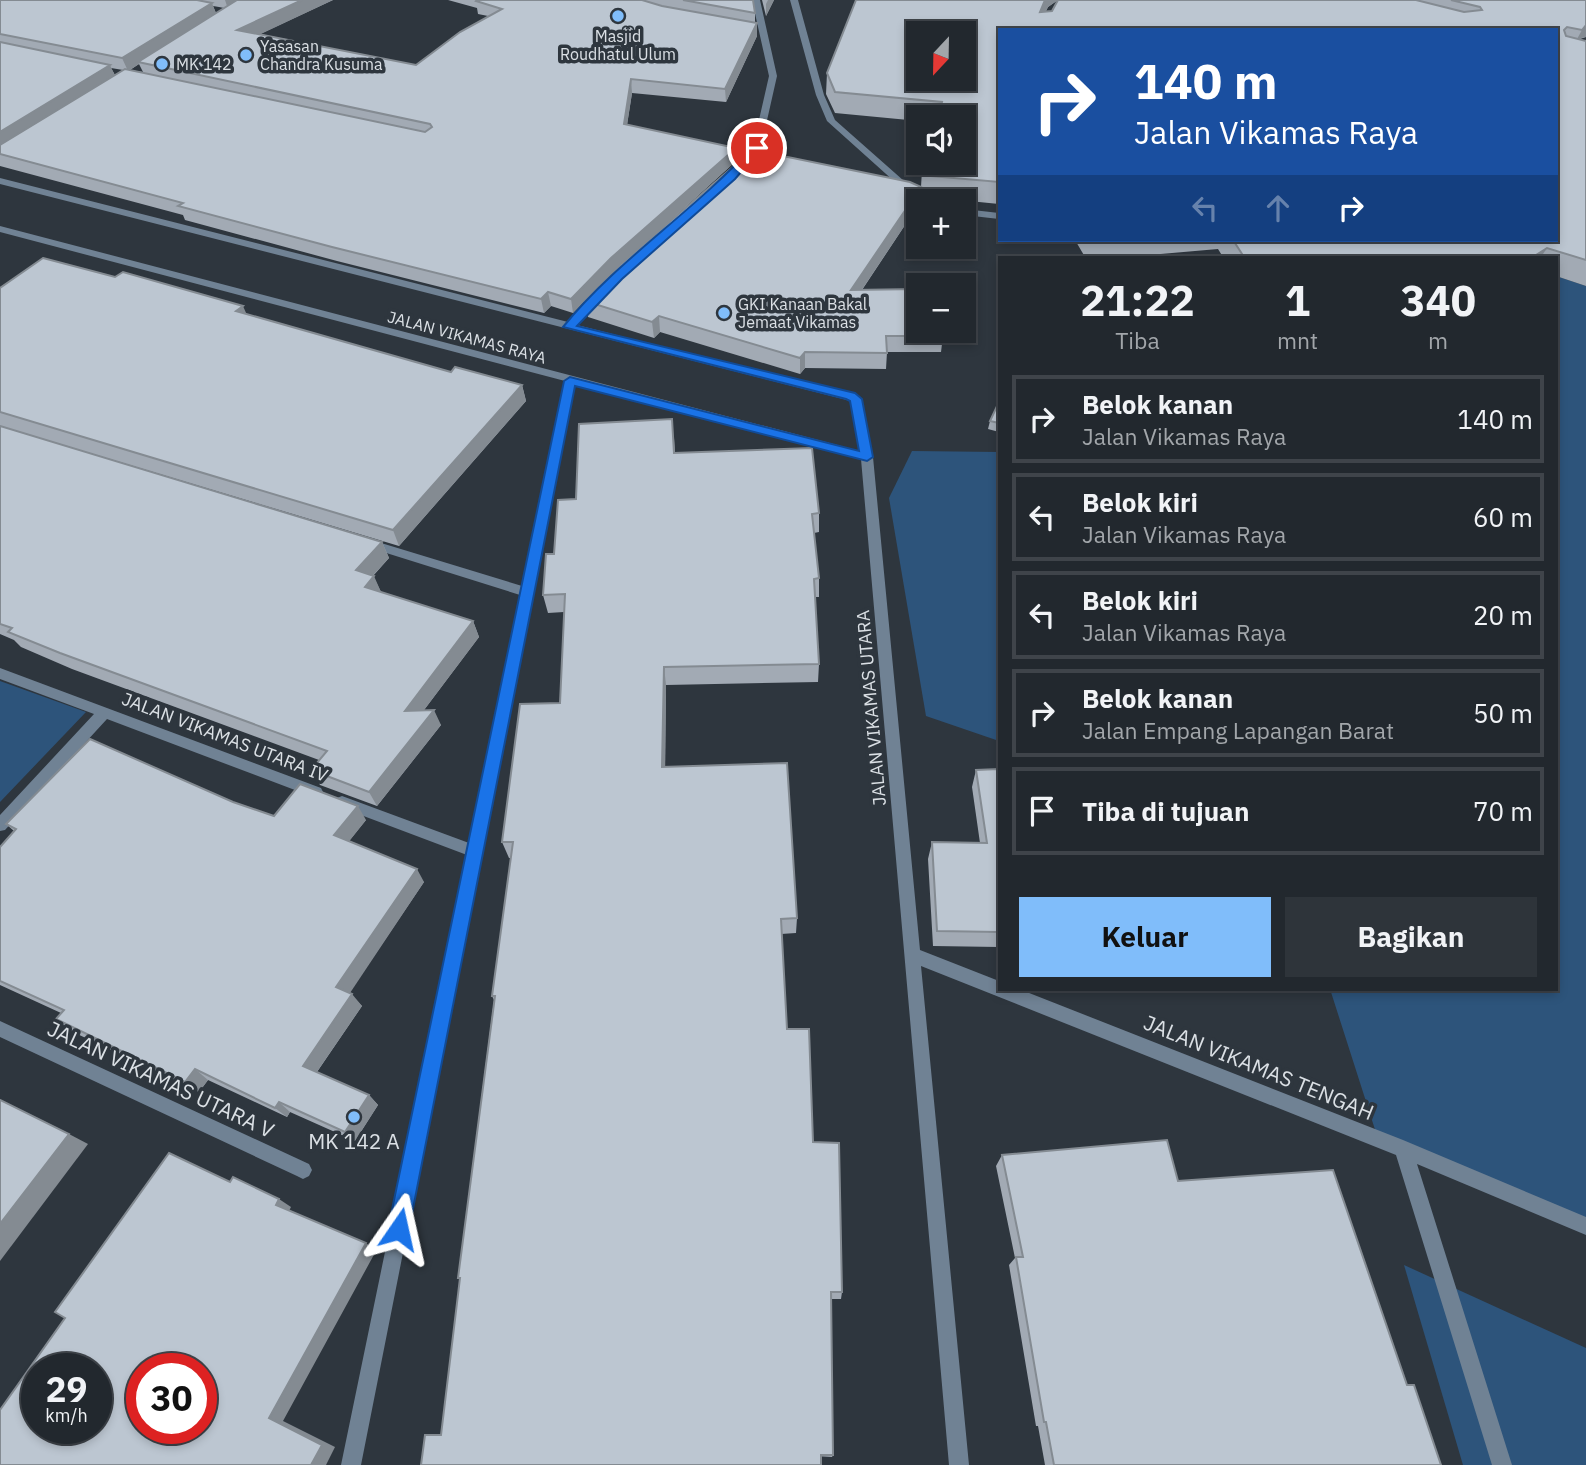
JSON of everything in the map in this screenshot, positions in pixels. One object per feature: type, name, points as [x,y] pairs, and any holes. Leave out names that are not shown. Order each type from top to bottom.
[{"type":"street","points":[[794,0],[831,121],[908,189]]},
{"type":"street","points":[[740,167],[757,148],[773,76],[757,1]]},
{"type":"street","points":[[749,30],[762,32]]},
{"type":"street","name":"JALAN VIKAMAS RAYA","points":[[0,181],[850,396],[856,399],[866,452],[570,381],[0,229]]},
{"type":"street","points":[[976,213],[998,216]]},
{"type":"street","points":[[569,327],[610,285]]},
{"type":"street","points":[[351,1465],[570,381]]},
{"type":"street","name":"JALAN VIKAMAS UTARA","points":[[866,452],[914,955],[958,1465]]},
{"type":"street","points":[[356,540],[527,592]]},
{"type":"street","name":"JALAN VIKAMAS UTARA IV","points":[[0,673],[475,852]]},
{"type":"street","points":[[0,825],[104,712]]},
{"type":"street","name":"JALAN VIKAMAS TENGAH","points":[[914,955],[998,988]]},
{"type":"street","name":"JALAN VIKAMAS TENGAH","points":[[1005,991],[1403,1149],[1586,1226]]},
{"type":"street","name":"JALAN VIKAMAS UTARA V","points":[[0,1029],[303,1170]]},
{"type":"street","points":[[1403,1149],[1502,1465]]},
{"type":"shaded area","points":[[1558,277],[1586,286],[1586,1225],[1379,1142],[1331,991],[1558,991]]},
{"type":"shaded area","points":[[912,451],[998,452],[998,741],[926,716],[889,498]]},
{"type":"shaded area","points":[[0,681],[86,712],[0,802]]},
{"type":"shaded area","points":[[1404,1265],[1586,1348],[1586,1465],[1463,1465]]},
{"type":"building","points":[[0,0],[197,0],[212,3],[122,58],[0,34]]},
{"type":"building","points":[[237,0],[302,0],[237,30],[416,65],[460,32],[502,9],[477,0],[642,0],[757,23],[725,89],[631,79],[624,124],[736,148],[611,258],[571,299],[548,292],[541,299],[178,206],[183,203],[0,154],[0,145],[125,69],[425,132],[432,127],[430,124],[138,62]]},
{"type":"building","points":[[683,0],[753,0],[755,13]]},
{"type":"building","points":[[856,0],[1045,0],[1040,12],[1052,11],[1058,0],[1416,0],[1464,12],[1482,10],[1480,7],[1451,0],[1586,0],[1586,25],[1582,30],[1567,27],[1564,30],[1566,36],[1586,41],[1586,260],[1547,248],[1535,256],[1243,256],[1234,242],[1558,242],[1558,28],[998,28],[998,182],[930,175],[976,175],[976,105],[941,105],[942,102],[835,92],[827,73]]},
{"type":"building","points":[[0,42],[110,65],[0,132]]},
{"type":"building","points":[[749,149],[910,182],[921,187],[906,189],[906,209],[851,290],[906,289],[906,336],[886,336],[887,353],[805,352],[800,358],[659,316],[652,322],[585,301],[621,264],[735,165]]},
{"type":"building","points":[[43,258],[115,277],[123,272],[243,306],[236,311],[451,372],[455,367],[522,385],[393,530],[0,412],[0,288]]},
{"type":"building","points":[[998,404],[998,423],[990,421]]},
{"type":"building","points":[[672,419],[674,453],[812,448],[819,513],[812,514],[819,578],[814,579],[819,664],[664,667],[662,767],[787,763],[797,918],[781,919],[787,1029],[809,1029],[813,1142],[839,1143],[842,1292],[831,1292],[833,1455],[821,1455],[821,1465],[421,1465],[425,1435],[441,1435],[458,1278],[495,996],[492,996],[513,842],[502,842],[520,704],[560,703],[565,594],[543,595],[546,554],[554,554],[558,500],[576,499],[579,424]]},
{"type":"building","points":[[0,426],[382,542],[356,570],[374,576],[365,587],[473,621],[405,711],[434,710],[369,792],[311,770],[327,751],[8,632],[12,628],[0,624]]},
{"type":"building","points":[[90,739],[233,802],[274,816],[300,784],[358,806],[334,835],[417,869],[336,987],[352,994],[303,1066],[369,1095],[345,1132],[279,1102],[275,1108],[195,1069],[185,1082],[56,1019],[64,1010],[0,981],[0,847],[16,829],[6,824]]},
{"type":"building","points":[[998,769],[998,932],[937,931],[932,842],[987,843],[976,770]]},
{"type":"building","points":[[0,1100],[69,1134],[0,1224]]},
{"type":"building","points":[[1167,1140],[1178,1181],[1333,1170],[1407,1385],[1414,1385],[1441,1465],[1054,1465],[1044,1422],[1016,1257],[1023,1257],[1002,1155]]},
{"type":"building","points":[[169,1153],[230,1182],[233,1177],[279,1199],[276,1205],[366,1243],[269,1418],[322,1445],[311,1465],[0,1465],[0,1410],[21,1380],[21,1444],[112,1444],[112,1353],[40,1353],[65,1318],[55,1312]]},
{"type":"place","name":"Masjid Roudhatul Ulum","points":[[618,16]]},
{"type":"place","name":"Yasasan Chandra Kusuma","points":[[246,55]]},
{"type":"place","name":"MK 142","points":[[162,64]]},
{"type":"place","name":"GKI Kanaan Bakal Jemaat Vikamas","points":[[724,313]]},
{"type":"place","name":"MK 142 A","points":[[354,1117]]},
{"type":"route","points":[[399,1229],[570,381],[867,457],[856,399],[850,396],[569,327],[618,276],[731,177],[757,148]]}]
